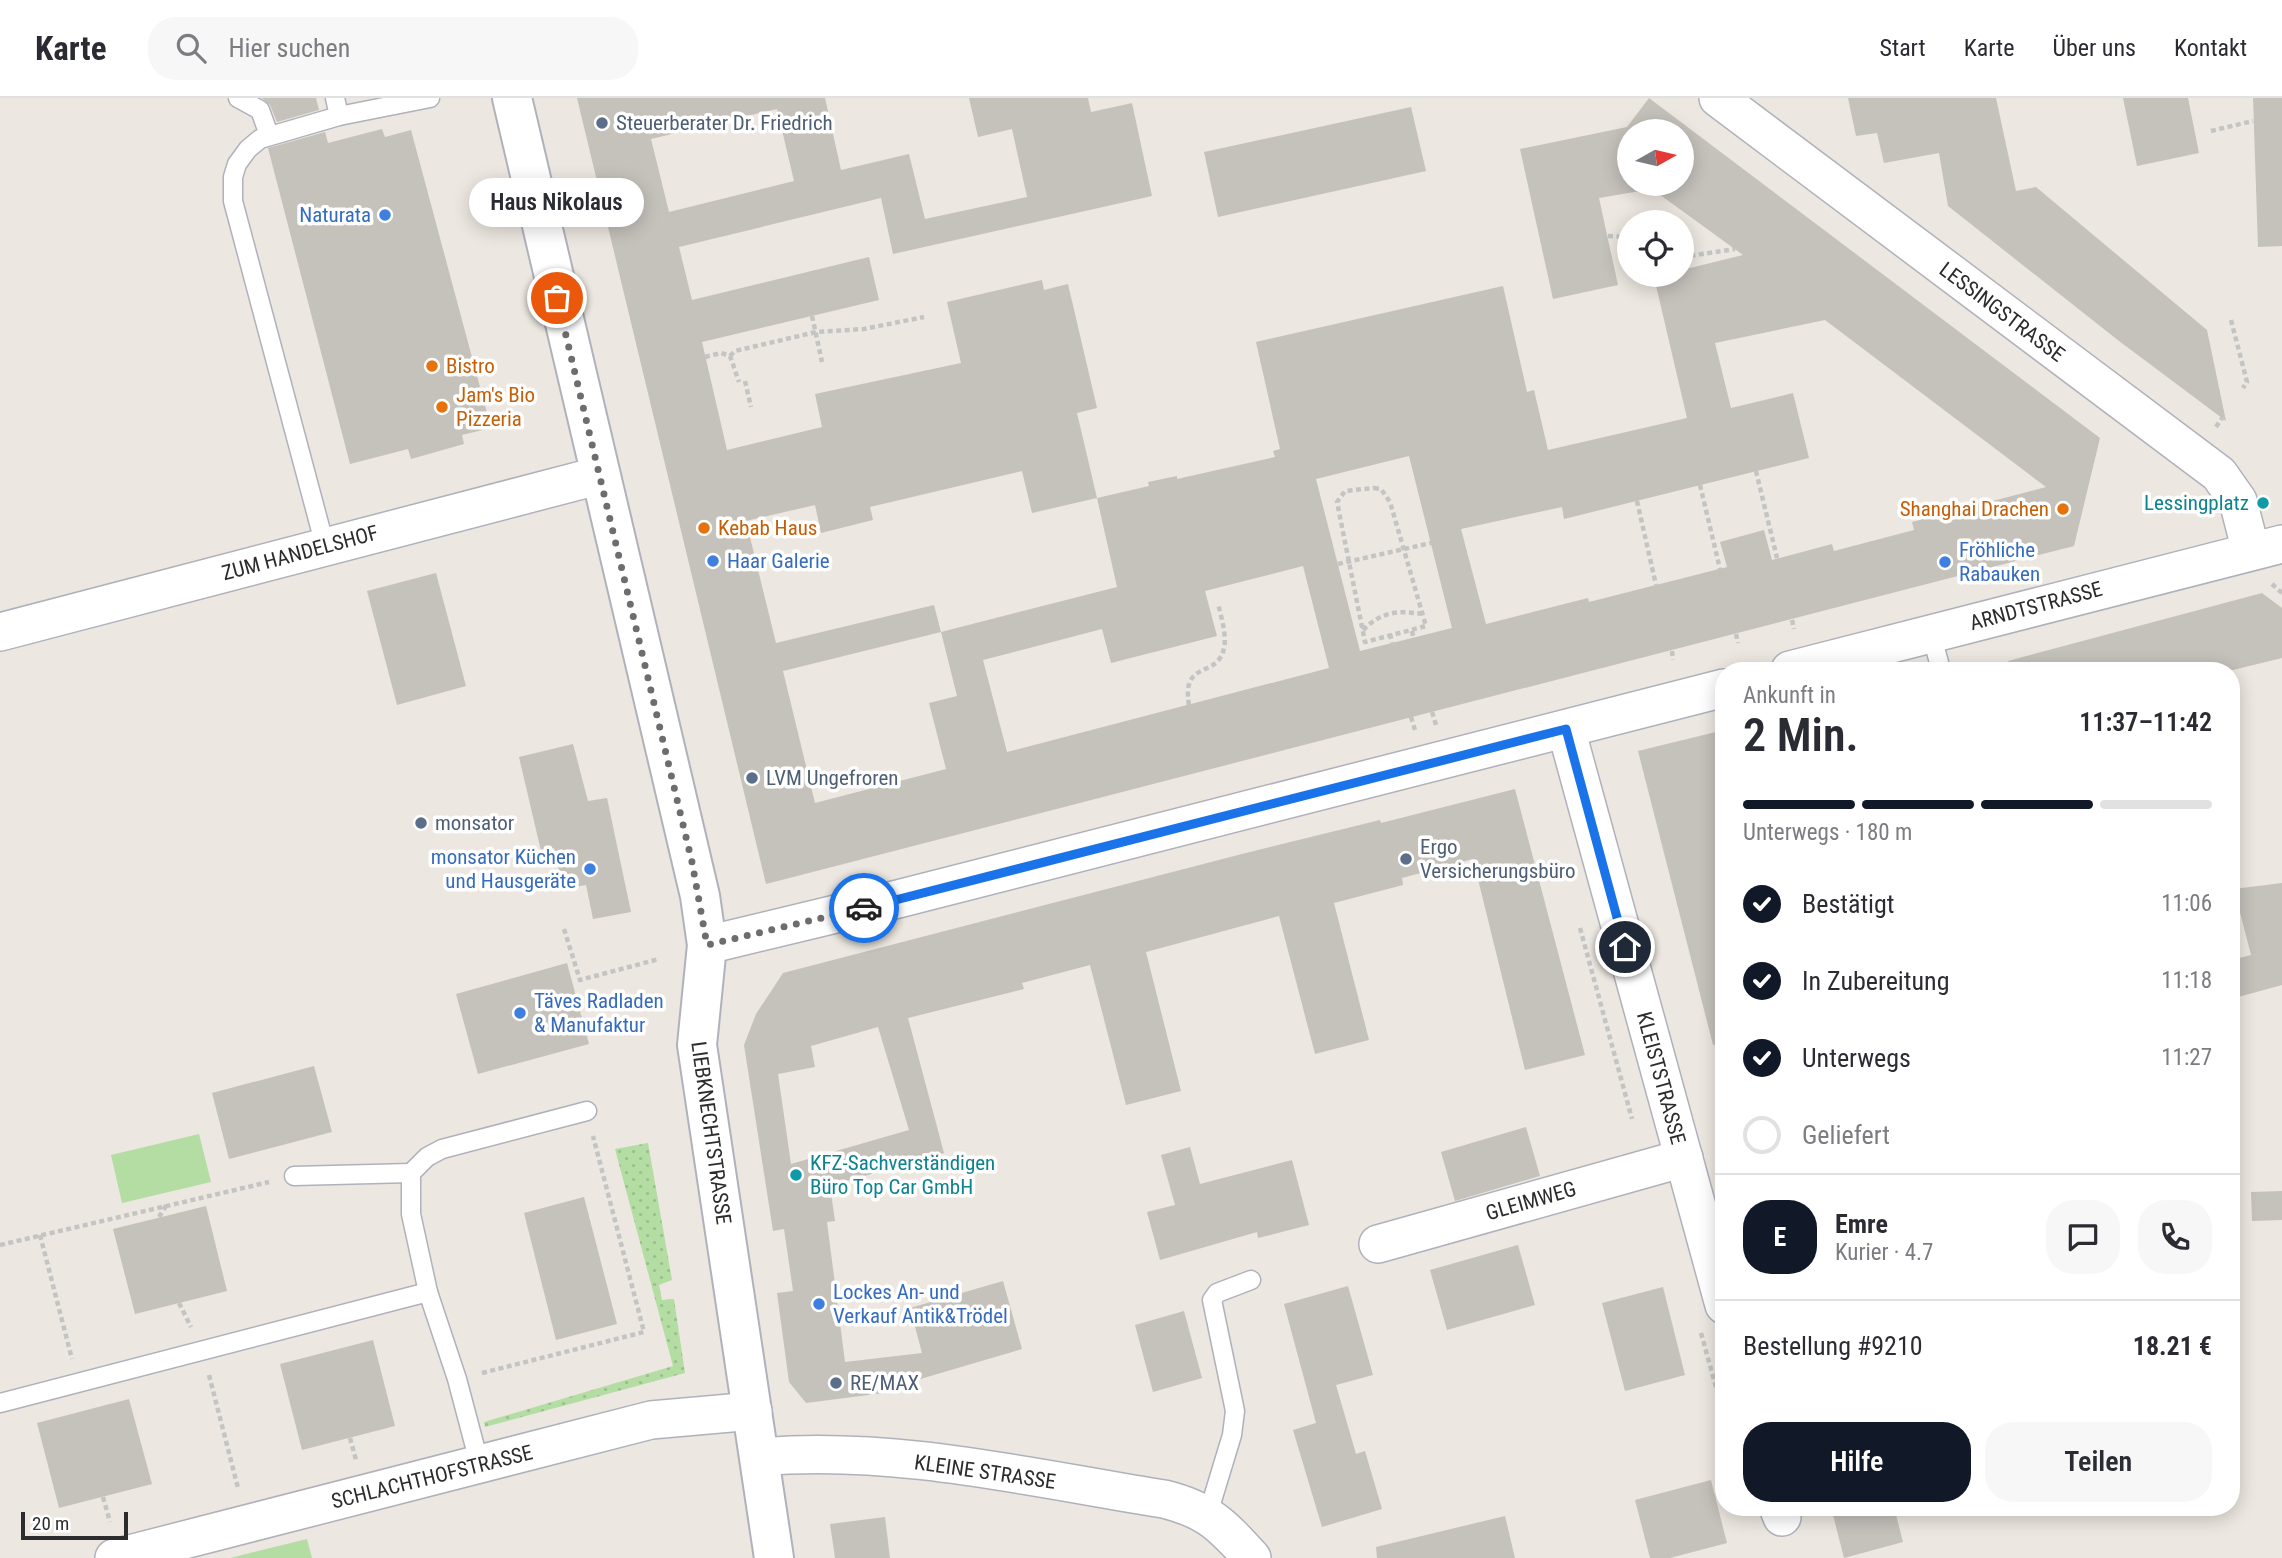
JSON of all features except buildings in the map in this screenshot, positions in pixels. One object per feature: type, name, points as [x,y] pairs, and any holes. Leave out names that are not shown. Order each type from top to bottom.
[{"type":"main road","name":"LIEBKNECHTSTRASSE","points":[[512,98],[580,396],[692,862],[707,945],[696,1045],[774,1558]]},
{"type":"street","name":"LESSINGSTRASSE","points":[[1718,98],[2219,474],[2267,547]]},
{"type":"street","name":"ZUM HANDELSHOF","points":[[0,632],[601,475]]},
{"type":"street","name":"ARNDTSTRASSE","points":[[1820,662],[2267,547]]},
{"type":"street","points":[[707,945],[898,899],[1715,690]]},
{"type":"street","name":"KLEISTSTRASSE","points":[[1566,729],[1715,1273]]},
{"type":"street","name":"GLEIMWEG","points":[[1378,1244],[1684,1158]]},
{"type":"street","name":"SCHLACHTHOFSTRASSE","points":[[114,1558],[651,1420],[753,1410]]},
{"type":"street","name":"KLEINE STRASSE","points":[[759,1457],[796,1454],[903,1460],[1164,1499],[1208,1514],[1229,1531],[1252,1558]]},
{"type":"lane","points":[[238,98],[260,110],[269,135]]},
{"type":"lane","points":[[325,546],[232,196],[233,177],[241,158],[252,145],[269,135],[337,107],[430,98]]},
{"type":"lane","points":[[1931,633],[1939,662]]},
{"type":"lane","points":[[294,1176],[411,1173],[427,1157],[442,1149],[587,1111]]},
{"type":"lane","points":[[411,1173],[411,1214],[428,1292],[457,1380],[480,1465]]},
{"type":"lane","points":[[1208,1514],[1232,1435],[1235,1411],[1212,1300],[1217,1293],[1251,1280]]},
{"type":"lane","points":[[0,1403],[428,1292]]},
{"type":"path","points":[[2211,131],[2253,121]]},
{"type":"path","points":[[1608,236],[1617,236]]},
{"type":"path","points":[[1694,255],[1735,249]]},
{"type":"path","points":[[812,316],[822,362]]},
{"type":"path","points":[[730,356],[735,351],[816,332],[864,329],[924,317]]},
{"type":"path","points":[[2231,320],[2247,382],[2243,388]]},
{"type":"path","points":[[705,357],[721,354],[730,356]]},
{"type":"path","points":[[730,356],[739,382]]},
{"type":"path","points":[[745,381],[751,407]]},
{"type":"path","points":[[1756,471],[1777,558]]},
{"type":"path","points":[[1700,485],[1720,569]]},
{"type":"path","points":[[1381,489],[1390,502],[1426,626],[1365,642],[1349,562],[1337,502],[1345,491],[1381,489]]},
{"type":"path","points":[[1637,500],[1656,585]]},
{"type":"path","points":[[1338,564],[1431,543]]},
{"type":"path","points":[[1189,705],[1186,687],[1189,681],[1216,662],[1224,652],[1225,641],[1218,603]]},
{"type":"path","points":[[1362,631],[1382,615],[1400,611],[1422,614]]},
{"type":"path","points":[[1792,620],[1794,629]]},
{"type":"path","points":[[1412,631],[1414,641]]},
{"type":"path","points":[[1390,634],[1393,646]]},
{"type":"path","points":[[1736,634],[1738,643]]},
{"type":"path","points":[[1672,651],[1673,660]]},
{"type":"path","points":[[564,929],[580,980],[659,959]]},
{"type":"path","points":[[457,1380],[643,1332],[587,1111]]},
{"type":"path","points":[[0,1245],[294,1176]]},
{"type":"path","points":[[159,1217],[168,1204]]},
{"type":"path","points":[[40,1235],[79,1382]]},
{"type":"path","points":[[179,1303],[202,1350],[248,1524]]},
{"type":"green space","points":[[199,1134],[211,1182],[122,1203],[111,1155]]},
{"type":"green space","points":[[648,1143],[672,1280],[659,1285],[662,1300],[674,1299],[685,1373],[485,1427],[484,1422],[673,1366],[615,1149]]},
{"type":"green space","points":[[307,1539],[312,1558],[230,1558]]},
{"type":"way so far","points":[[557,298],[700,896],[707,945],[864,908]]},
{"type":"place","name":"Steuerberater Dr. Friedrich","points":[[602,123]]},
{"type":"place","name":"Naturata","points":[[385,215]]},
{"type":"place","name":"Haus Nikolaus","points":[[557,298]]},
{"type":"place","name":"Bistro","points":[[432,366]]},
{"type":"place","name":"Jam's Bio Pizzeria","points":[[442,407]]},
{"type":"place","name":"Lessingplatz","points":[[2263,503]]},
{"type":"place","name":"Shanghai Drachen","points":[[2063,509]]},
{"type":"place","name":"Kebab Haus","points":[[704,528]]},
{"type":"place","name":"Haar Galerie","points":[[713,561]]},
{"type":"place","name":"Fröhliche Rabauken","points":[[1945,562]]},
{"type":"place","name":"LVM Ungefroren","points":[[752,778]]},
{"type":"place","name":"monsator","points":[[421,823]]},
{"type":"place","name":"Ergo Versicherungsbüro","points":[[1406,859]]},
{"type":"place","name":"monsator Küchen und Hausgeräte","points":[[590,869]]},
{"type":"place","name":"Täves Radladen & Manufaktur","points":[[520,1013]]},
{"type":"place","name":"KFZ-Sachverständigen Büro Top Car GmbH","points":[[796,1175]]},
{"type":"place","name":"Lockes An- und Verkauf Antik&Trödel","points":[[819,1304]]},
{"type":"place","name":"RE/MAX","points":[[836,1383]]},
{"type":"route","points":[[864,908],[1566,729],[1625,947]]}]
